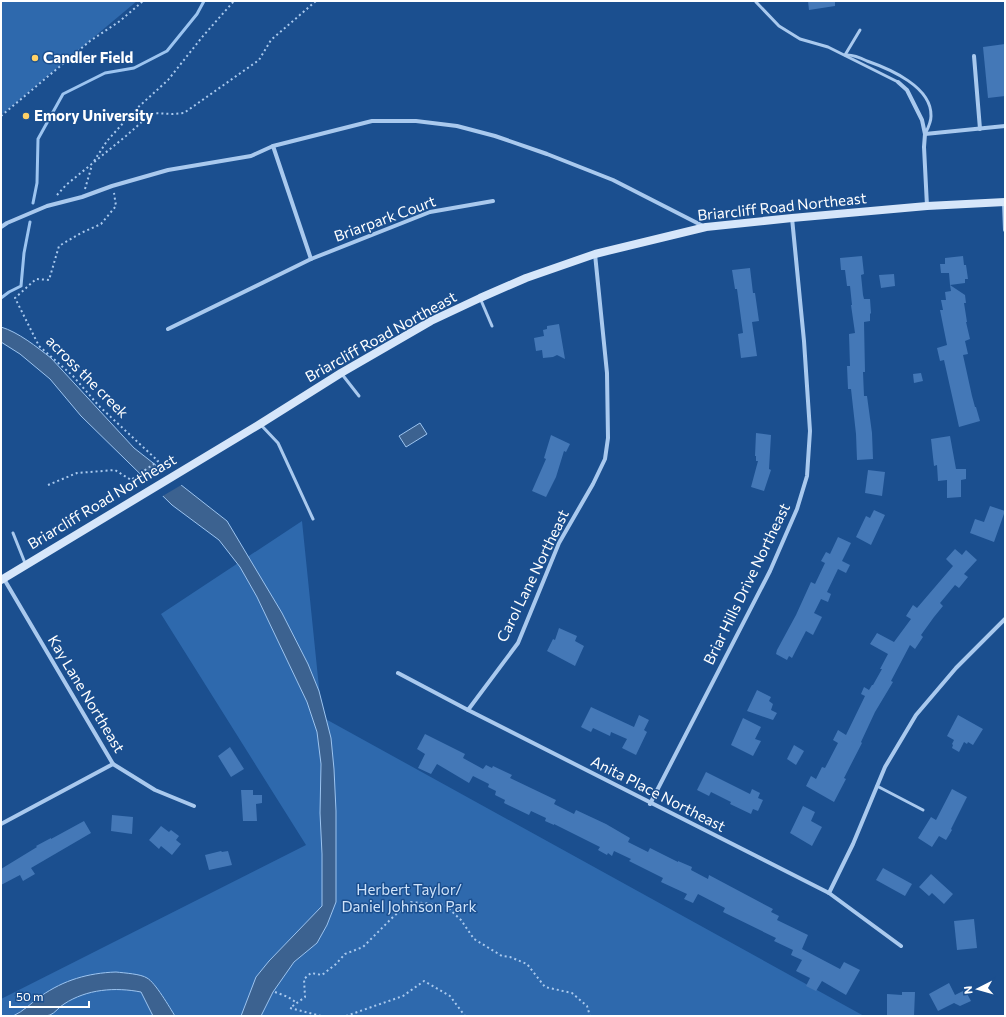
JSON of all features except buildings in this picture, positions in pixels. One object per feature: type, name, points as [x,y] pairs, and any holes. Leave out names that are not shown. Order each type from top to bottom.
[{"type":"main road","name":"Briarcliff Road Northeast","points":[[2,579],[260,424],[340,373],[431,321],[526,278],[595,254],[706,227],[928,206],[1004,202]]},
{"type":"street","points":[[974,56],[980,129]]},
{"type":"street","points":[[898,82],[907,90],[922,120],[925,134],[924,147],[928,206]]},
{"type":"street","points":[[1,227],[47,206],[82,197],[112,186],[168,170],[251,156],[273,146],[372,121],[416,121],[457,126],[495,136],[547,154],[613,180],[706,227]]},
{"type":"street","points":[[925,134],[1005,126]]},
{"type":"street","points":[[273,146],[311,259]]},
{"type":"street","name":"Briarpark Court","points":[[168,329],[311,259],[430,212],[493,202]]},
{"type":"street","points":[[1004,202],[1005,230]]},
{"type":"street","name":"Briar Hills Drive Northeast","points":[[650,804],[770,571],[797,509],[807,476],[810,431],[804,341],[792,218]]},
{"type":"street","name":"Carol Lane Northeast","points":[[468,710],[518,643],[559,543],[593,484],[605,459],[608,438],[607,373],[595,254]]},
{"type":"street","name":"Kay Lane Northeast","points":[[2,579],[113,764],[155,790],[194,806]]},
{"type":"street","points":[[829,893],[885,767],[916,715],[956,668],[1005,619]]},
{"type":"street","name":"Anita Place Northeast","points":[[398,673],[650,804],[829,893],[900,946]]},
{"type":"street","points":[[1,824],[113,764]]},
{"type":"lane","points":[[756,2],[779,26],[800,39],[828,47],[898,82]]},
{"type":"lane","points":[[845,55],[860,30]]},
{"type":"lane","points":[[845,55],[856,57],[895,72],[907,79],[919,90],[928,103],[931,116],[929,126],[925,134]]},
{"type":"lane","points":[[480,298],[492,326]]},
{"type":"lane","points":[[340,373],[359,396]]},
{"type":"lane","points":[[260,424],[278,442],[313,519]]},
{"type":"lane","points":[[13,533],[26,565]]},
{"type":"lane","points":[[877,786],[923,810]]},
{"type":"path","points":[[1,116],[90,41],[120,21],[142,1]]},
{"type":"path","points":[[82,197],[92,164],[107,142],[134,111],[168,80],[202,36],[234,1]]},
{"type":"path","points":[[47,206],[66,185],[152,113],[184,113],[259,60],[271,40],[316,1]]},
{"type":"path","name":"across the creek","points":[[48,485],[76,473],[115,470],[131,480],[158,462],[99,406],[72,376],[39,346],[15,298],[36,279],[49,280],[59,246],[80,233],[101,224],[116,206],[112,186]]},
{"type":"path","points":[[321,1016],[290,1008],[305,997],[304,979],[312,973],[322,975],[336,964],[345,954],[363,947],[393,917],[411,902],[444,905],[461,920],[474,939],[502,956],[510,957],[526,964],[545,987],[572,993],[587,1006],[590,1016]]},
{"type":"path","points":[[346,1016],[403,996],[424,981],[450,996],[465,1016]]},
{"type":"path","points":[[274,992],[288,997],[297,1003]]},
{"type":"green space","name":"Candler Field","points":[[1,1],[137,1],[1,115]]},
{"type":"green space","name":"Herbert Taylor/ Daniel Johnson Park","points":[[302,521],[322,717],[864,1016],[1,1016],[1,999],[306,845],[161,614]]},
{"type":"shaded area","points":[[1,327],[21,336],[51,358],[134,448],[227,521],[282,613],[308,664],[319,691],[331,738],[334,769],[336,811],[336,902],[327,925],[317,943],[294,962],[273,992],[261,1016],[241,1016],[256,977],[269,961],[322,906],[320,813],[321,764],[317,732],[307,702],[257,597],[240,567],[219,540],[172,505],[81,416],[50,379],[20,354],[1,342]]},
{"type":"shaded area","points":[[420,423],[427,434],[406,447],[399,436]]},
{"type":"shaded area","points":[[116,972],[133,974],[150,980],[175,1016],[153,1016],[141,992],[131,990],[101,990],[73,999],[64,1004],[54,1013],[47,1016],[13,1016],[21,1012],[50,990],[67,982],[86,976]]},
{"type":"pier","points":[[162,468],[183,484],[161,497],[143,479]]},
{"type":"waterway","points":[[33,203],[37,183],[38,139],[63,94],[105,73],[134,68],[167,51],[197,14],[204,1]]},
{"type":"waterway","points":[[1,298],[21,286],[24,253],[30,222]]},
{"type":"place","name":"Candler Field","points":[[35,58]]},
{"type":"place","name":"Emory University","points":[[26,116]]}]
